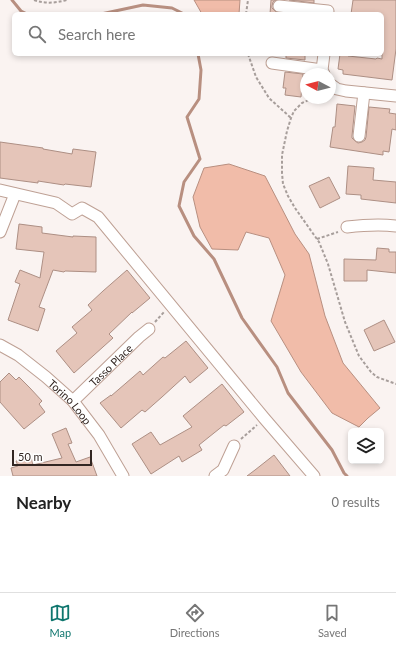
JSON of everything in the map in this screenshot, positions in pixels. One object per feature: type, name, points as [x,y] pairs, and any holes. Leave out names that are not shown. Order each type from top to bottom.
[{"type":"street","points":[[328,12],[329,0]]},
{"type":"street","points":[[279,6],[321,12]]},
{"type":"street","points":[[323,68],[324,56]]},
{"type":"street","points":[[272,63],[300,68]]},
{"type":"street","points":[[336,88],[396,96]]},
{"type":"street","points":[[359,136],[364,93]]},
{"type":"street","points":[[0,190],[56,203],[72,214],[82,208],[98,217],[264,418],[314,476]]},
{"type":"street","points":[[0,232],[15,194]]},
{"type":"street","points":[[347,227],[379,225],[396,226]]},
{"type":"street","name":"Tasso Place","points":[[73,401],[149,329]]},
{"type":"street","name":"Torino Loop","points":[[0,345],[18,355],[73,401],[99,436],[123,476]]},
{"type":"street","points":[[215,476],[223,470],[234,446]]},
{"type":"path","points":[[34,0],[54,3],[67,0]]},
{"type":"path","points":[[246,12],[248,0]]},
{"type":"path","points":[[249,56],[256,76],[269,98],[291,118]]},
{"type":"path","points":[[301,104],[294,111],[285,137],[282,155],[283,184],[295,208],[317,240],[328,264],[343,316],[359,356],[370,372],[377,377],[396,384]]},
{"type":"path","points":[[317,240],[347,227]]},
{"type":"path","points":[[149,329],[170,305]]},
{"type":"path","points":[[234,446],[264,418]]},
{"type":"shaded area","points":[[194,0],[240,0],[239,12],[201,12]]},
{"type":"shaded area","points":[[229,164],[265,176],[295,234],[309,254],[325,316],[343,363],[380,408],[359,427],[332,413],[301,372],[271,321],[285,275],[269,238],[246,232],[238,250],[212,249],[200,227],[193,197],[204,168]]},
{"type":"building","points":[[271,0],[276,0],[273,2],[272,8],[276,12],[270,12]]},
{"type":"building","points":[[289,0],[314,0],[314,3]]},
{"type":"building","points":[[353,0],[396,0],[396,49],[392,80],[343,74],[343,70],[338,69],[340,56],[382,59],[382,56],[384,56],[384,12],[351,12]]},
{"type":"building","points":[[286,56],[305,56],[305,60],[286,58]]},
{"type":"building","points":[[285,72],[300,74],[300,97],[285,95],[286,88],[283,88]]},
{"type":"building","points":[[337,104],[355,106],[352,138],[358,143],[365,140],[366,137],[369,107],[390,109],[389,113],[396,114],[396,130],[392,129],[389,152],[383,151],[383,155],[330,147],[333,127],[335,127]]},
{"type":"building","points":[[0,142],[72,154],[73,149],[96,152],[91,187],[38,181],[38,183],[0,178]]},
{"type":"building","points":[[348,166],[374,168],[373,180],[396,182],[396,203],[361,199],[361,195],[346,194]]},
{"type":"building","points":[[329,177],[340,198],[320,208],[309,186]]},
{"type":"building","points":[[19,224],[42,227],[42,233],[73,237],[96,237],[96,272],[64,272],[53,270],[39,307],[45,309],[38,331],[8,320],[20,284],[15,282],[20,270],[40,278],[44,252],[16,249]]},
{"type":"building","points":[[377,248],[389,249],[389,252],[396,252],[396,273],[367,270],[367,281],[344,281],[344,259],[376,260]]},
{"type":"building","points":[[127,270],[150,298],[132,312],[109,334],[113,338],[74,373],[56,351],[77,333],[72,327],[92,310],[88,305]]},
{"type":"building","points":[[384,320],[395,342],[374,351],[364,330]]},
{"type":"building","points":[[186,341],[208,368],[190,383],[185,376],[145,412],[142,410],[121,428],[100,403],[111,396],[140,371],[143,375],[163,357],[165,358]]},
{"type":"building","points":[[9,373],[16,380],[19,377],[42,401],[39,404],[45,412],[24,429],[0,402],[0,382]]},
{"type":"building","points":[[222,384],[244,412],[226,426],[224,425],[199,445],[202,450],[182,462],[179,456],[151,474],[132,444],[151,432],[160,445],[192,427],[183,416]]},
{"type":"building","points":[[66,428],[72,443],[68,444],[76,462],[90,457],[97,476],[13,476],[11,468],[18,466],[16,461],[31,457],[33,465],[62,458],[52,434]]},
{"type":"building","points":[[274,455],[290,476],[247,476],[255,470]]},
{"type":"waterway","points":[[12,0],[23,12]]},
{"type":"waterway","points":[[110,12],[143,5],[172,8],[180,12]]},
{"type":"waterway","points":[[198,56],[201,70],[199,99],[187,117],[200,159],[184,182],[179,206],[194,236],[214,259],[242,318],[277,367],[288,393],[332,450],[347,476]]}]
